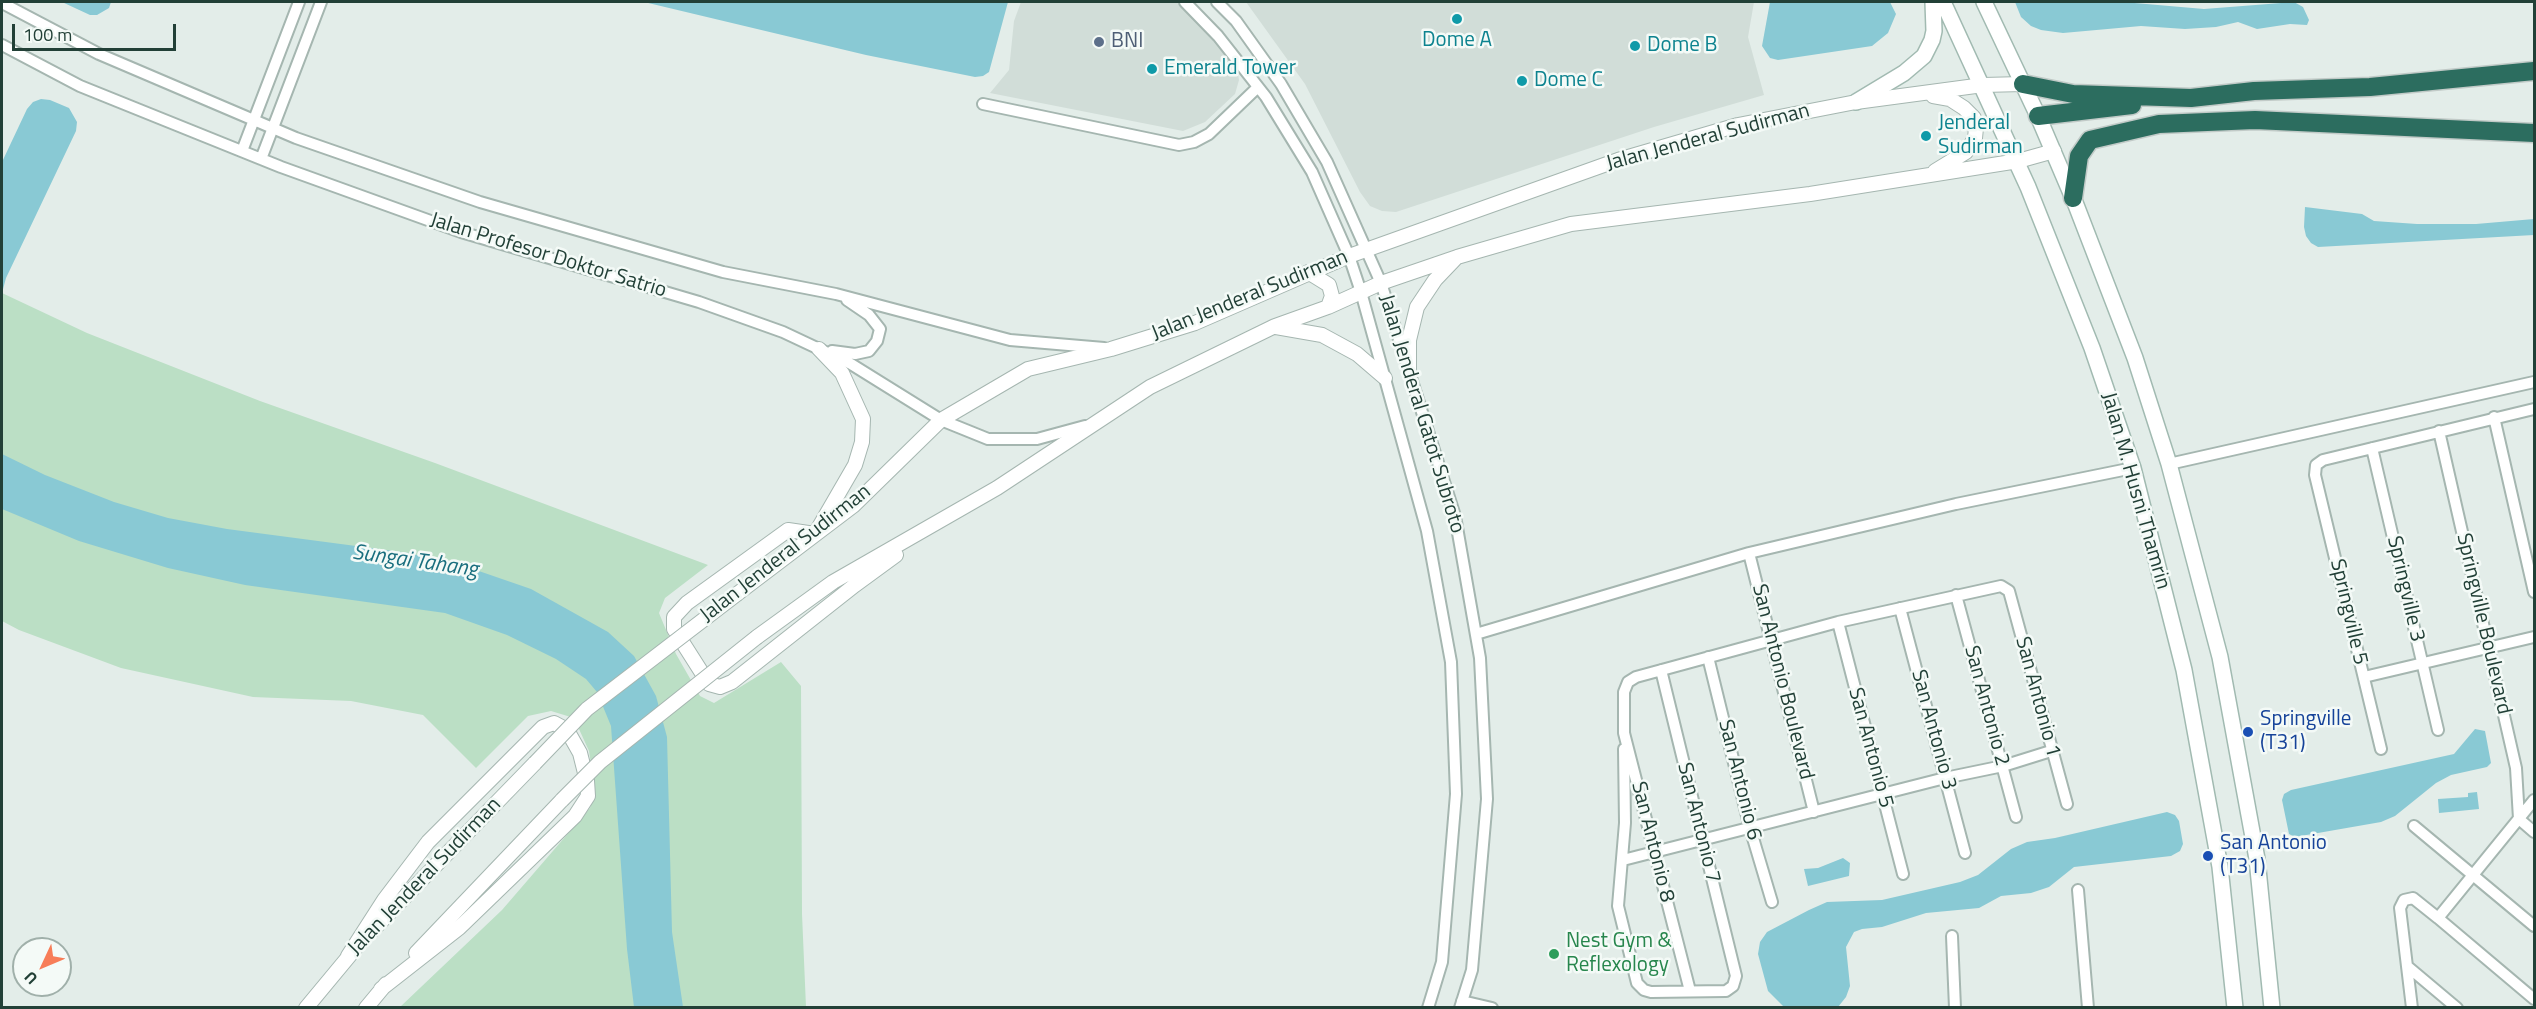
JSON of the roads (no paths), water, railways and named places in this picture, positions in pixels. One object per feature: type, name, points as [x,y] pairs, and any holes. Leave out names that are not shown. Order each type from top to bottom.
[{"type":"highway","points":[[2370,87],[2535,58]]},
{"type":"highway","points":[[2038,116],[2254,91],[2370,87],[2535,71]]},
{"type":"highway","points":[[2023,84],[2073,94],[2191,98]]},
{"type":"highway","points":[[2073,198],[2079,156],[2090,140],[2159,124],[2255,120],[2535,134]]},
{"type":"main road","points":[[1856,102],[1904,73],[1924,56],[1934,31],[1933,2]]},
{"type":"main road","name":"Jalan M. Husni Thamrin","points":[[1943,2],[2018,161],[2092,348],[2133,468],[2184,670],[2220,867],[2235,1008]]},
{"type":"main road","name":"Jalan M. Husni Thamrin","points":[[1984,2],[2054,151],[2073,198],[2135,358],[2169,464],[2220,657],[2257,859],[2272,1008]]},
{"type":"street","points":[[242,151],[299,2]]},
{"type":"street","points":[[261,159],[321,2]]},
{"type":"street","name":"Jalan Jenderal Gatot Subroto","points":[[1185,2],[1218,36],[1258,87],[1312,171],[1349,256],[1361,292],[1427,531],[1451,662],[1456,794],[1442,962],[1428,1008]]},
{"type":"street","name":"Jalan Jenderal Gatot Subroto","points":[[1217,2],[1236,21],[1281,84],[1327,162],[1381,283],[1455,516],[1480,658],[1487,799],[1472,970],[1461,1004]]},
{"type":"street","name":"Jalan Profesor Doktor Satrio","points":[[2,3],[99,54],[272,128],[480,202],[723,272],[836,294],[1010,340],[1112,349]]},
{"type":"street","name":"Jalan Profesor Doktor Satrio","points":[[2,45],[80,86],[261,159],[461,232],[699,302],[783,332],[851,364],[941,420],[988,439],[1037,439],[1094,424]]},
{"type":"street","name":"Jalan Jenderal Sudirman","points":[[306,1008],[348,956],[587,709],[853,506],[941,420],[1028,369],[1112,349],[1195,323],[1349,256],[1629,157],[1738,125],[1901,95],[1983,85],[2023,84]]},
{"type":"street","points":[[983,104],[1179,145],[1194,142],[1209,134],[1258,87]]},
{"type":"street","points":[[1901,95],[1942,96],[1964,108],[1976,123],[1975,138],[1966,152],[1923,177]]},
{"type":"street","name":"Jalan Jenderal Sudirman","points":[[366,1008],[381,989],[600,762],[757,637],[833,582],[997,488],[1150,387],[1275,326],[1328,307],[1381,283],[1457,257],[1571,224],[1810,194],[1923,177],[2018,161],[2054,151]]},
{"type":"street","points":[[1409,369],[1409,340],[1417,307],[1435,280],[1457,257]]},
{"type":"street","points":[[1308,272],[1329,285],[1332,296],[1328,307]]},
{"type":"street","points":[[819,349],[855,354],[869,351],[877,341],[879,329],[869,315],[836,294]]},
{"type":"street","points":[[1275,326],[1322,335],[1357,354],[1385,378]]},
{"type":"street","points":[[819,349],[842,374],[862,419],[861,442],[855,465],[815,534],[788,530],[687,603],[674,617],[674,629],[709,684],[720,687],[732,682],[855,585],[959,510]]},
{"type":"street","points":[[2169,464],[2535,382]]},
{"type":"street","points":[[2372,448],[2535,409]]},
{"type":"street","points":[[2494,417],[2535,592]]},
{"type":"street","name":"Springville Boulevard","points":[[2439,431],[2516,768],[2519,819]]},
{"type":"street","name":"Springville 5","points":[[2372,448],[2323,460],[2316,465],[2316,475],[2381,748]]},
{"type":"street","name":"Springville 3","points":[[2372,448],[2438,730]]},
{"type":"street","points":[[1476,634],[1749,553],[1956,504],[2133,468]]},
{"type":"street","name":"San Antonio Boulevard","points":[[1749,553],[1814,812]]},
{"type":"street","name":"San Antonio 1","points":[[1956,595],[2001,586],[2009,591],[2067,804]]},
{"type":"street","points":[[1661,670],[1838,622],[1956,595]]},
{"type":"street","name":"San Antonio 2","points":[[1956,595],[2016,817]]},
{"type":"street","name":"San Antonio 3","points":[[1900,608],[1965,853]]},
{"type":"street","name":"San Antonio 5","points":[[1838,622],[1903,874]]},
{"type":"street","points":[[2364,677],[2535,637]]},
{"type":"street","name":"San Antonio 6","points":[[1708,657],[1750,828],[1772,902]]},
{"type":"street","name":"San Antonio 8","points":[[1661,670],[1636,677],[1628,682],[1624,692],[1624,733],[1690,991]]},
{"type":"street","name":"San Antonio 7","points":[[1661,670],[1736,976],[1733,986],[1726,991],[1690,991]]},
{"type":"street","points":[[348,956],[384,900],[428,842],[543,727],[554,723],[567,730],[580,753],[587,781],[588,796],[575,816],[459,928],[381,989]]},
{"type":"street","points":[[1624,733],[1625,823],[1618,906],[1637,983],[1644,990],[1651,992],[1690,991]]},
{"type":"street","points":[[1623,860],[1946,778],[2003,766],[2051,751]]},
{"type":"street","points":[[2438,918],[2535,800]]},
{"type":"street","points":[[2519,819],[2535,832]]},
{"type":"street","points":[[2414,826],[2535,926]]},
{"type":"street","points":[[2078,890],[2088,1008]]},
{"type":"street","points":[[2412,1008],[2400,908],[2404,900],[2413,898],[2535,999]]},
{"type":"street","points":[[1952,936],[1955,1008]]},
{"type":"street","points":[[2407,966],[2457,1008]]},
{"type":"street","points":[[1461,1004],[1492,1008]]},
{"type":"water","points":[[62,2],[111,2],[109,8],[97,15],[90,15]]},
{"type":"water","points":[[644,2],[1008,2],[989,72],[975,77],[866,55]]},
{"type":"water","points":[[1770,2],[1890,2],[1896,14],[1888,33],[1872,46],[1778,60],[1770,58],[1762,46]]},
{"type":"water","points":[[2015,2],[2123,2],[2204,9],[2294,2],[2303,7],[2309,20],[2307,25],[2290,24],[2257,29],[2238,22],[2216,27],[2185,29],[2141,26],[2063,33],[2031,26],[2021,17]]},
{"type":"water","points":[[41,99],[50,100],[69,108],[77,122],[76,131],[6,278],[2,293],[2,162],[27,109],[33,102]]},
{"type":"water","points":[[2305,207],[2362,214],[2374,221],[2417,224],[2476,224],[2534,219],[2534,235],[2318,247],[2306,236]]},
{"type":"water","name":"Sungai Tahang","points":[[2,454],[45,475],[114,502],[168,518],[227,529],[409,553],[473,569],[531,589],[608,632],[634,656],[656,696],[667,737],[672,932],[683,1007],[634,1007],[627,949],[611,726],[597,692],[586,679],[556,659],[507,635],[445,613],[245,585],[168,568],[79,541],[2,509]]},
{"type":"water","points":[[2475,729],[2485,731],[2491,763],[2487,767],[2451,775],[2436,783],[2395,816],[2381,822],[2295,837],[2289,834],[2282,800],[2284,794],[2291,790],[2454,754]]},
{"type":"water","points":[[2477,792],[2479,809],[2439,813],[2438,799],[2468,797],[2468,793]]},
{"type":"water","points":[[2167,812],[2175,815],[2179,821],[2183,844],[2180,851],[2171,856],[2074,867],[2049,887],[2031,893],[2001,896],[1979,908],[1926,913],[1882,927],[1854,932],[1846,947],[1850,986],[1846,997],[1838,1007],[1784,1007],[1768,991],[1758,954],[1760,942],[1767,932],[1809,910],[1827,902],[1882,900],[1960,882],[1978,875],[2011,849],[2027,842],[2055,838]]},
{"type":"water","points":[[1843,858],[1850,863],[1849,876],[1808,886],[1804,869],[1818,868]]},
{"type":"place","name":"Dome A","points":[[1457,19]]},
{"type":"place","name":"BNI","points":[[1099,42]]},
{"type":"place","name":"Dome B","points":[[1635,46]]},
{"type":"place","name":"Emerald Tower","points":[[1152,69]]},
{"type":"place","name":"Dome C","points":[[1522,81]]},
{"type":"place","name":"Jenderal Sudirman","points":[[1926,136]]},
{"type":"place","name":"Springville (T31)","points":[[2248,732]]},
{"type":"place","name":"San Antonio (T31)","points":[[2208,856]]},
{"type":"place","name":"Nest Gym & Reflexology","points":[[1554,954]]}]
